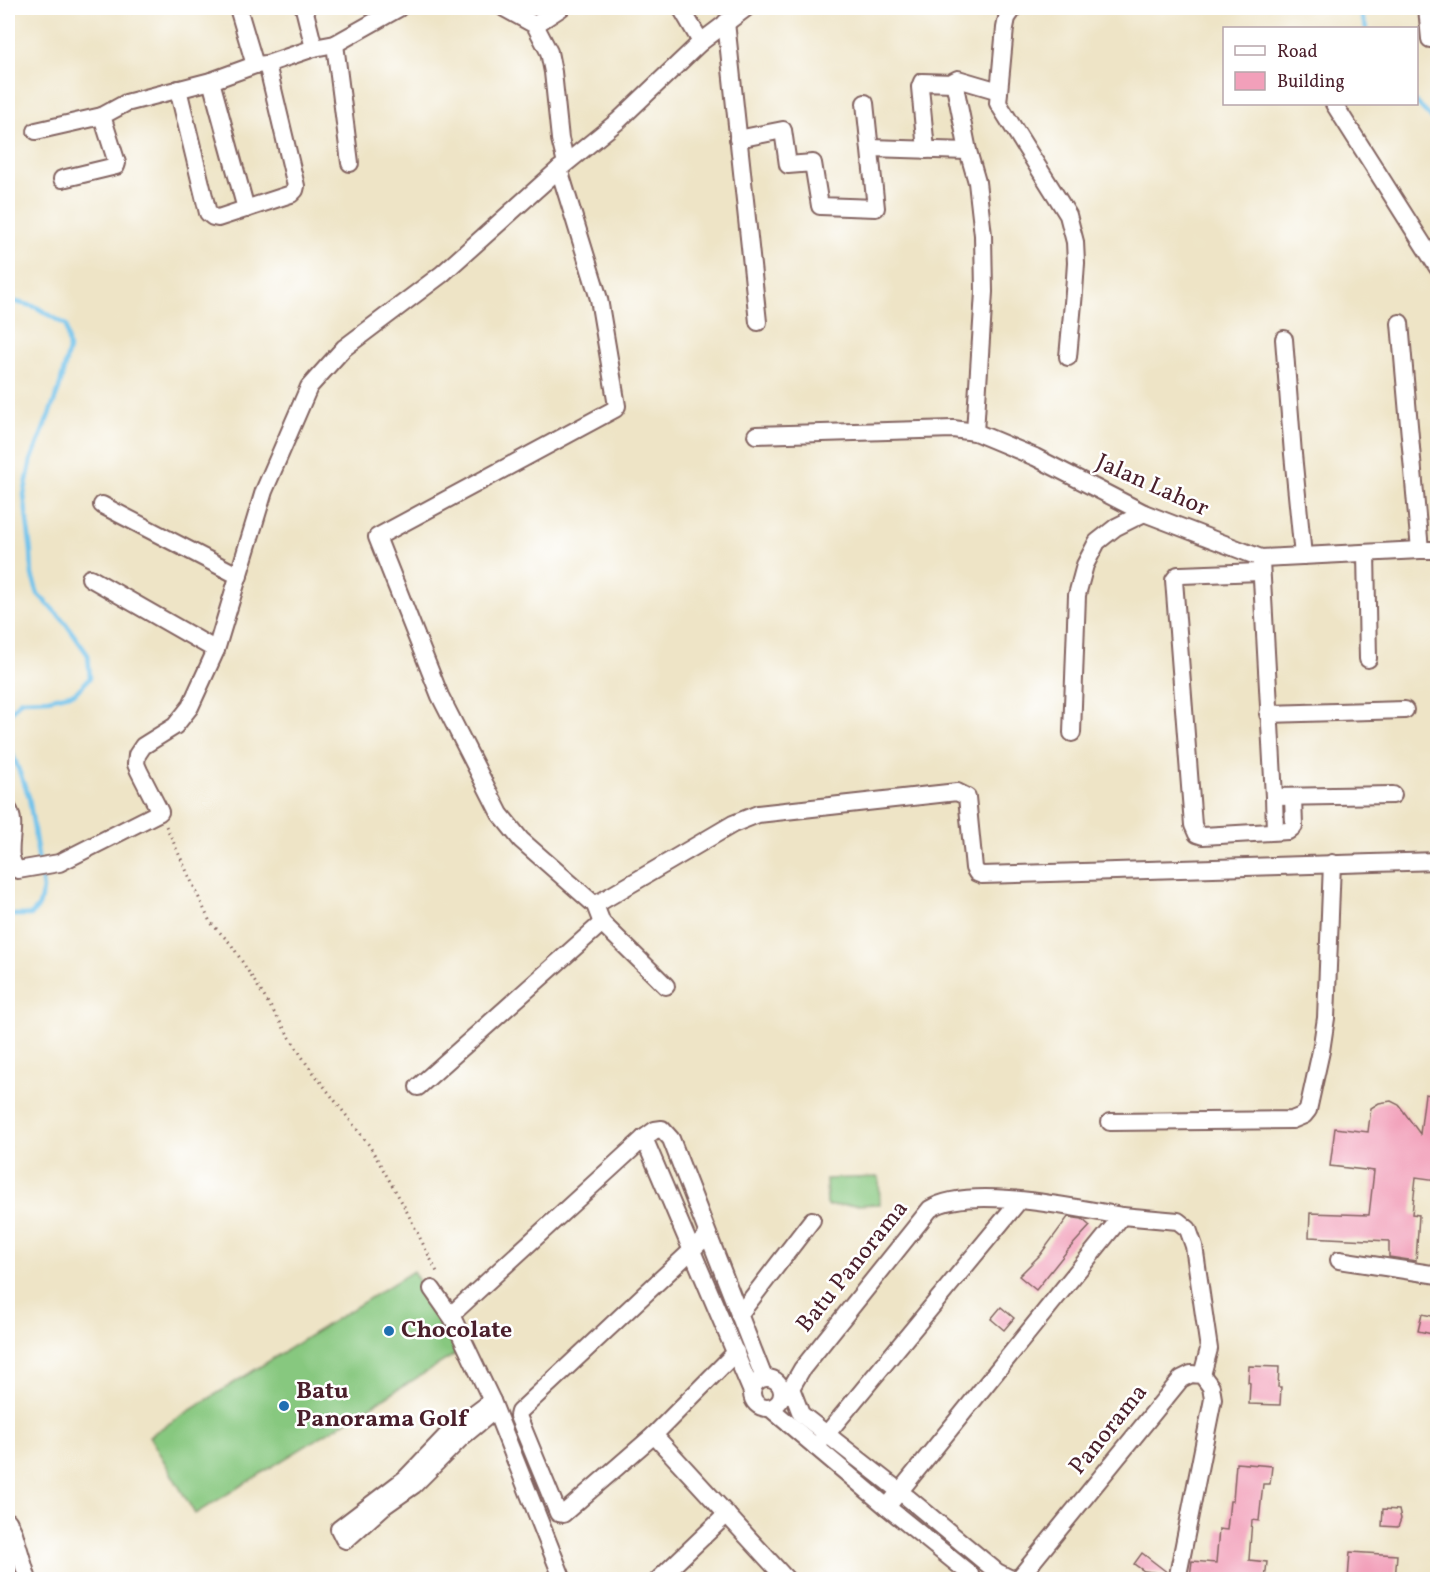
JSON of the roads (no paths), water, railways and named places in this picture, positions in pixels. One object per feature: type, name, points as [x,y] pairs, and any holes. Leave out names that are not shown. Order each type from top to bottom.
[{"type":"street","points":[[178,89],[208,213],[218,218],[291,194],[295,190],[296,186],[261,64],[238,8]]},
{"type":"street","points":[[304,8],[314,48]]},
{"type":"street","points":[[36,131],[102,116],[126,103],[211,81],[314,48],[335,44],[399,8]]},
{"type":"street","points":[[504,8],[535,25],[546,45],[551,61],[562,166],[599,299],[617,406],[377,537],[440,696],[500,814],[521,840],[595,905],[602,923],[666,986]]},
{"type":"street","points":[[535,25],[561,8]]},
{"type":"street","points":[[681,8],[701,42]]},
{"type":"street","points":[[8,809],[11,818],[12,861],[18,870],[58,863],[160,812],[136,764],[137,755],[143,746],[175,726],[190,706],[216,650],[264,491],[309,387],[344,348],[442,274],[562,166],[618,121],[701,42],[746,8]]},
{"type":"street","points":[[1014,8],[1007,18],[1005,28],[998,103],[1068,215],[1075,242],[1076,264],[1068,357]]},
{"type":"street","points":[[1427,8],[1428,38]]},
{"type":"street","points":[[726,22],[758,322]]},
{"type":"street","points":[[335,44],[350,163]]},
{"type":"street","points":[[926,150],[920,87],[922,82],[954,83],[956,79],[999,91]]},
{"type":"street","points":[[211,81],[246,209]]},
{"type":"street","points":[[954,83],[977,182],[983,235],[984,292],[975,432]]},
{"type":"street","points":[[738,139],[783,130],[788,165],[813,163],[820,206],[876,208],[866,103]]},
{"type":"street","points":[[1335,105],[1437,268]]},
{"type":"street","points":[[62,178],[116,166],[102,116]]},
{"type":"street","points":[[870,148],[968,151]]},
{"type":"street","points":[[1400,323],[1420,549]]},
{"type":"street","points":[[1284,339],[1304,556]]},
{"type":"street","name":"Jalan Lahor","points":[[756,435],[953,429],[975,432],[1035,457],[1144,513],[1261,565],[1304,556],[1437,550]]},
{"type":"street","points":[[102,504],[238,576]]},
{"type":"street","points":[[1072,733],[1077,595],[1085,565],[1097,542],[1116,526],[1144,513]]},
{"type":"street","points":[[1366,553],[1368,659]]},
{"type":"street","points":[[1275,831],[1261,565],[1178,575],[1174,585],[1194,830],[1203,836],[1288,831],[1294,826],[1293,797]]},
{"type":"street","points":[[90,578],[216,650]]},
{"type":"street","points":[[1268,714],[1405,710]]},
{"type":"street","points":[[595,905],[733,824],[758,814],[957,792],[967,797],[974,868],[982,875],[1437,861]]},
{"type":"street","points":[[1274,797],[1393,795]]},
{"type":"street","points":[[1110,1122],[1292,1120],[1304,1115],[1308,1110],[1326,1018],[1332,863]]},
{"type":"street","points":[[418,1087],[602,923]]},
{"type":"street","points":[[451,1315],[657,1128],[665,1131],[671,1139],[764,1378]]},
{"type":"street","points":[[644,1138],[690,1250],[736,1352],[754,1401],[761,1407],[770,1408],[900,1492]]},
{"type":"street","name":"Batu Panorama","points":[[786,1387],[930,1209],[952,1200],[967,1198],[1018,1201],[1122,1216],[1178,1221],[1188,1229],[1194,1246],[1209,1349],[1202,1375]]},
{"type":"street","points":[[821,1441],[1018,1201]]},
{"type":"street","points":[[886,1507],[1122,1216]]},
{"type":"street","points":[[739,1315],[812,1220]]},
{"type":"street","points":[[707,1236],[518,1414],[558,1513],[561,1514],[654,1435],[736,1352]]},
{"type":"street","points":[[1339,1260],[1437,1275]]},
{"type":"street","points":[[437,1284],[493,1406],[563,1580]]},
{"type":"street","name":"Panorama","points":[[900,1492],[997,1572],[1011,1579],[1019,1578],[1181,1379],[1191,1374],[1202,1375]]},
{"type":"street","points":[[1177,1580],[1213,1399],[1211,1387],[1202,1375]]},
{"type":"street","points":[[752,1392],[756,1383],[764,1378],[786,1387],[799,1412],[821,1441],[886,1507],[971,1578]]},
{"type":"street","points":[[770,1408],[778,1403],[786,1387]]},
{"type":"street","points":[[493,1406],[414,1485],[384,1506],[346,1540],[344,1539],[339,1529],[406,1478],[449,1433],[493,1406]]},
{"type":"street","points":[[654,1435],[786,1580]]},
{"type":"street","points":[[658,1580],[727,1514]]},
{"type":"street","points":[[8,1521],[14,1533],[27,1580]]},
{"type":"waterway","points":[[1359,8],[1366,27]]},
{"type":"waterway","points":[[1418,104],[1438,125]]},
{"type":"waterway","points":[[8,300],[36,307],[66,325],[69,349],[59,389],[31,461],[24,495],[32,575],[38,594],[64,621],[88,655],[90,678],[75,693],[48,699],[21,700],[8,715]]},
{"type":"waterway","points":[[8,742],[29,797],[43,889],[39,906],[31,915],[8,915]]},
{"type":"place","name":"Chocolate","points":[[389,1331]]},
{"type":"place","name":"Batu Panorama Golf","points":[[284,1406]]}]
